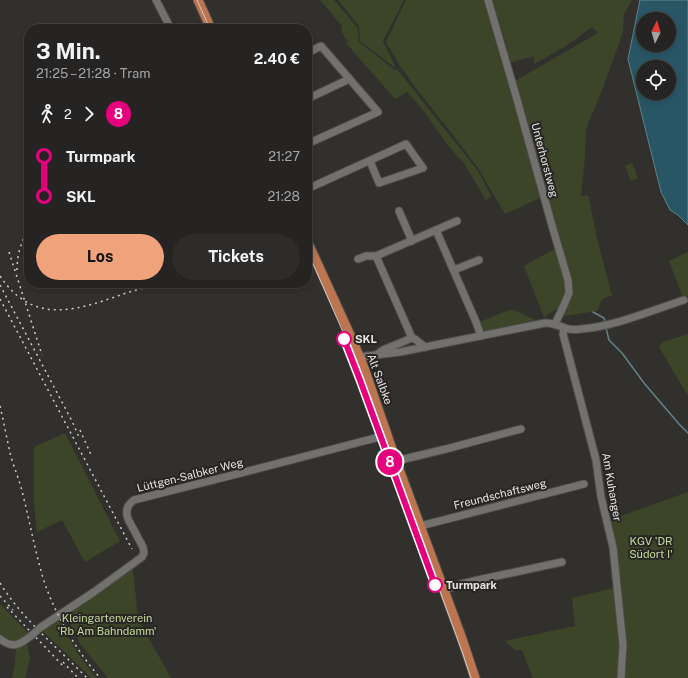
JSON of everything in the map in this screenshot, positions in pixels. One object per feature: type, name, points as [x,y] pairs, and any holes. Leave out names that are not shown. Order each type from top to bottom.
[{"type":"main road","points":[[198,0],[209,24]]},
{"type":"main road","name":"Alt Salbke","points":[[312,252],[360,357],[475,678]]},
{"type":"street","points":[[156,0],[168,24]]},
{"type":"street","name":"Unterhorstweg","points":[[488,0],[568,280],[569,293],[555,324]]},
{"type":"street","points":[[312,50],[321,46],[378,112],[312,142]]},
{"type":"street","points":[[312,97],[345,81],[348,78]]},
{"type":"street","points":[[312,187],[406,144],[423,168],[380,183],[370,161]]},
{"type":"street","points":[[399,212],[412,241]]},
{"type":"street","points":[[358,259],[366,256],[376,256],[457,221]]},
{"type":"street","points":[[436,230],[481,336]]},
{"type":"street","points":[[376,256],[412,338],[425,347]]},
{"type":"street","points":[[454,270],[479,260]]},
{"type":"street","points":[[360,357],[383,355],[545,324],[555,324],[573,330],[602,326],[684,300]]},
{"type":"street","name":"Am Kuhanger","points":[[564,328],[562,334],[596,460],[601,497],[613,547],[623,645],[621,678]]},
{"type":"street","points":[[376,355],[412,338]]},
{"type":"street","points":[[396,461],[440,451],[521,429]]},
{"type":"street","name":"Lüttgen-Salbker Weg","points":[[0,639],[6,644],[15,645],[21,643],[41,627],[94,592],[142,557],[144,553],[143,547],[128,519],[127,514],[128,506],[134,500],[387,435]]},
{"type":"street","name":"Freundschaftsweg","points":[[420,526],[584,484]]},
{"type":"street","points":[[444,590],[461,584],[562,562]]},
{"type":"green space","points":[[320,0],[334,0],[357,27],[359,42],[395,70],[397,69],[478,171],[491,196],[486,200],[464,163],[450,148],[423,110],[407,92],[395,99],[346,43],[348,42],[342,33],[342,26]]},
{"type":"green space","points":[[338,0],[404,0],[383,41],[395,66],[394,67],[360,41],[359,26]]},
{"type":"green space","points":[[406,0],[486,0],[542,197],[505,214],[478,168],[400,66],[386,42]]},
{"type":"green space","points":[[492,0],[632,0],[624,14],[623,32],[603,88],[586,129],[581,196],[588,195],[612,296],[603,299],[597,311],[564,316],[564,310],[571,293],[513,82],[598,33],[592,27],[563,48],[534,64],[534,56],[509,63],[505,52],[508,50]]},
{"type":"green space","points":[[632,163],[638,178],[631,181],[625,166]]},
{"type":"green space","points":[[556,248],[566,280],[567,295],[561,306],[544,317],[524,266]]},
{"type":"green space","points":[[688,252],[688,296],[683,298],[669,261]]},
{"type":"green space","points":[[511,310],[538,321],[484,331],[480,322]]},
{"type":"green space","points":[[688,334],[688,396],[659,347],[663,342]]},
{"type":"green space","points":[[65,433],[120,541],[85,562],[62,520],[37,532],[34,505],[34,447]]},
{"type":"green space","name":"KGV 'DR Südort I'","points":[[688,492],[688,678],[625,678],[627,663],[625,636],[607,521]]},
{"type":"green space","name":"Kleingartenverein 'Rb Am Bahndamm'","points":[[133,569],[138,619],[171,678],[108,678],[81,645],[65,614]]},
{"type":"green space","points":[[614,588],[620,647],[617,678],[533,678],[522,650],[515,650],[505,641],[575,626],[572,598]]},
{"type":"green space","points":[[0,604],[29,634],[14,641],[8,640],[0,635]]},
{"type":"green space","points":[[58,619],[78,654],[96,678],[91,678],[41,630]]},
{"type":"green space","points":[[27,642],[30,658],[25,678],[12,678],[16,647]]},
{"type":"water","points":[[640,0],[688,0],[688,225],[678,215],[670,210],[661,192],[638,100],[676,100],[676,60],[636,60],[636,91],[628,59],[636,20],[636,52],[676,52],[676,12],[638,12]]},
{"type":"waterway","points":[[593,312],[604,318],[605,322]]},
{"type":"waterway","points":[[606,328],[609,340],[622,353],[644,383],[688,433]]},
{"type":"tram line","points":[[197,0],[208,24]]},
{"type":"tram line","points":[[312,261],[354,357],[471,678]]},
{"type":"tram line","name":"8","points":[[344,339],[352,357],[435,585]]},
{"type":"railway","points":[[17,270],[20,248],[24,238]]},
{"type":"railway","points":[[9,252],[42,355]]},
{"type":"railway","points":[[0,276],[14,292],[28,303],[43,308],[59,310],[93,304],[145,288]]},
{"type":"railway","points":[[0,285],[79,437]]},
{"type":"railway","points":[[0,299],[132,549]]},
{"type":"railway","points":[[0,406],[11,457],[22,490],[37,558],[48,592],[53,605],[74,643],[100,678]]},
{"type":"railway","points":[[80,430],[92,457]]},
{"type":"railway","points":[[0,583],[19,609],[87,678]]},
{"type":"railway","points":[[0,596],[13,610]]},
{"type":"railway","points":[[7,607],[65,668]]},
{"type":"railway","points":[[63,662],[78,678]]},
{"type":"place","name":"SKL","points":[[344,339]]},
{"type":"place","name":"Turmpark","points":[[435,585]]}]
